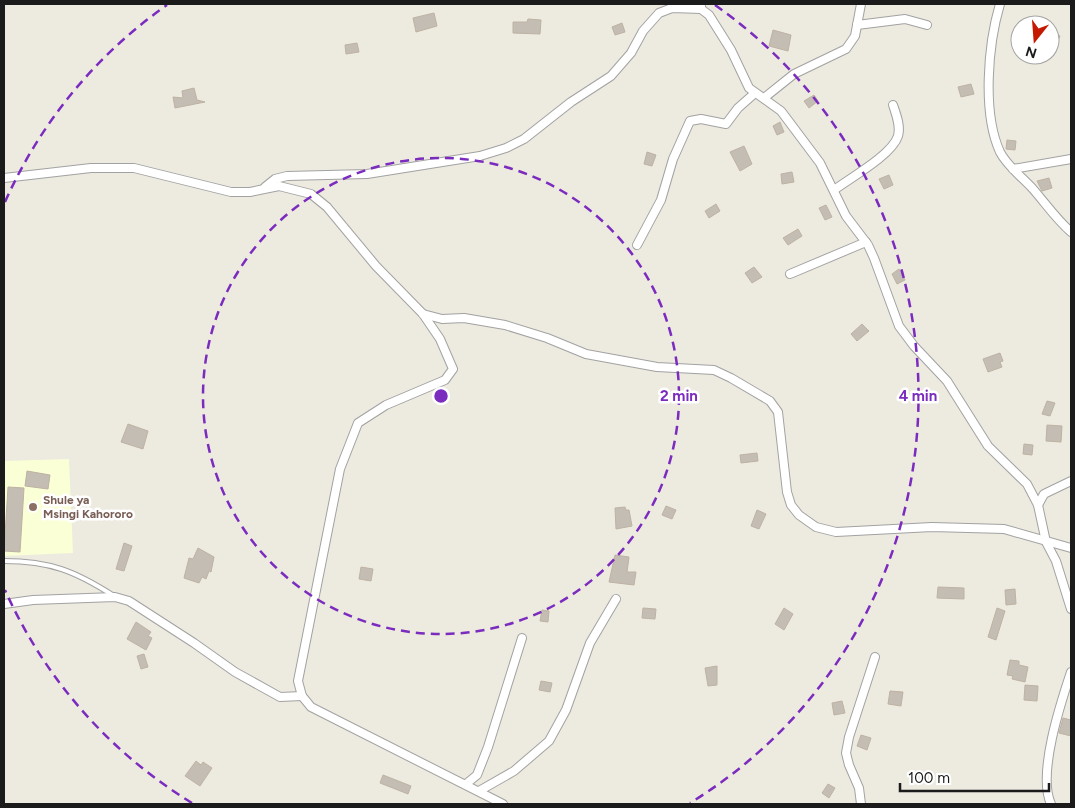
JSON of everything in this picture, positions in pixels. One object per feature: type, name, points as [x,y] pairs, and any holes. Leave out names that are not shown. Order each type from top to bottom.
[{"type":"street","points":[[664,4],[672,8]]},
{"type":"street","points":[[764,98],[787,78],[846,49],[855,36],[861,4]]},
{"type":"street","points":[[1000,4],[990,64],[989,107],[996,142],[1001,154],[1013,169],[1057,220],[1071,232]]},
{"type":"street","points":[[265,188],[275,179],[287,176],[367,174],[480,156],[506,148],[524,139],[571,102],[611,76],[631,53],[651,21],[659,13],[672,8],[701,6],[709,15],[731,50],[744,82],[790,120],[820,163],[846,216],[866,242],[874,258],[899,326],[914,346],[947,381],[988,446],[1027,484],[1038,505],[1046,542],[1056,561],[1071,610]]},
{"type":"street","points":[[857,25],[905,19],[927,25]]},
{"type":"street","points":[[636,245],[661,200],[673,159],[690,122],[701,119],[726,124],[738,108],[756,93]]},
{"type":"street","points":[[834,190],[871,164],[893,144],[899,130],[893,105]]},
{"type":"street","points":[[1013,169],[1071,159]]},
{"type":"street","points":[[4,178],[82,168],[134,168],[230,192],[250,192],[280,186],[311,194],[327,207],[376,266],[423,314],[440,339],[453,369],[445,380],[386,405],[358,423],[340,469],[298,681],[302,696],[311,707],[332,720],[466,784],[503,804]]},
{"type":"street","points":[[790,274],[866,242]]},
{"type":"street","points":[[423,314],[442,319],[464,318],[504,325],[547,338],[586,354],[657,367],[714,370],[731,378],[770,401],[778,412],[787,492],[791,505],[799,515],[823,530],[836,532],[932,527],[1004,529],[1071,548]]},
{"type":"street","points":[[1038,505],[1044,494],[1071,481]]},
{"type":"street","points":[[4,604],[33,600],[115,597],[129,601],[194,642],[235,672],[280,697],[302,696]]},
{"type":"street","points":[[478,791],[514,771],[548,741],[566,710],[590,643],[616,599]]},
{"type":"street","points":[[466,784],[477,775],[488,747],[522,638]]},
{"type":"street","points":[[861,804],[859,788],[846,753],[849,737],[875,657]]},
{"type":"street","points":[[1051,804],[1047,792],[1048,765],[1058,709],[1071,672]]},
{"type":"lane","points":[[4,561],[59,567],[93,582],[115,597]]},
{"type":"shaded area","points":[[69,459],[73,553],[4,556],[4,461]]},
{"type":"building","points":[[434,13],[437,26],[416,32],[413,18]]},
{"type":"building","points":[[528,19],[541,20],[540,34],[513,33],[513,22],[527,22]]},
{"type":"building","points":[[622,23],[625,32],[615,35],[612,27]]},
{"type":"building","points":[[773,30],[791,35],[788,51],[769,46]]},
{"type":"building","points":[[357,43],[359,52],[346,54],[345,45]]},
{"type":"building","points":[[971,84],[974,94],[961,97],[958,87]]},
{"type":"building","points":[[194,88],[197,100],[205,102],[175,108],[173,97],[183,98],[182,91]]},
{"type":"building","points":[[814,95],[818,101],[809,108],[804,101]]},
{"type":"building","points":[[780,122],[784,132],[777,135],[773,126]]},
{"type":"building","points":[[1007,140],[1016,141],[1015,150],[1006,149]]},
{"type":"building","points":[[744,146],[752,164],[740,171],[730,152]]},
{"type":"building","points":[[647,152],[656,155],[652,166],[644,164]]},
{"type":"building","points":[[792,172],[794,182],[782,184],[781,174]]},
{"type":"building","points":[[889,175],[893,185],[884,189],[879,179]]},
{"type":"building","points":[[1049,178],[1052,188],[1042,191],[1037,181]]},
{"type":"building","points":[[716,204],[720,211],[709,218],[705,211]]},
{"type":"building","points":[[826,205],[832,217],[825,220],[819,208]]},
{"type":"building","points":[[798,229],[802,236],[788,245],[783,238]]},
{"type":"building","points":[[754,267],[762,277],[752,283],[745,273]]},
{"type":"building","points":[[899,269],[905,280],[897,284],[892,274]]},
{"type":"building","points":[[862,324],[869,331],[857,341],[851,334]]},
{"type":"building","points":[[1000,353],[1003,361],[1000,362],[1002,367],[988,372],[983,359]]},
{"type":"building","points":[[1047,401],[1055,403],[1050,416],[1042,414]]},
{"type":"building","points":[[128,424],[148,431],[143,449],[121,442]]},
{"type":"building","points":[[1047,425],[1062,426],[1061,442],[1046,441]]},
{"type":"building","points":[[1024,444],[1033,445],[1032,455],[1023,454]]},
{"type":"building","points":[[757,453],[758,461],[741,463],[740,455]]},
{"type":"building","points":[[27,471],[50,475],[48,489],[25,486]]},
{"type":"building","points":[[8,487],[24,488],[20,552],[4,551]]},
{"type":"building","points":[[666,506],[676,510],[672,519],[662,515]]},
{"type":"building","points":[[625,507],[626,510],[629,510],[632,526],[616,529],[615,508]]},
{"type":"building","points":[[757,510],[766,514],[759,529],[751,526]]},
{"type":"building","points":[[124,543],[132,546],[124,571],[116,569]]},
{"type":"building","points":[[198,548],[214,557],[211,572],[209,571],[206,579],[202,577],[199,583],[184,578],[189,558],[193,559]]},
{"type":"building","points":[[615,555],[629,557],[627,572],[636,572],[634,585],[609,582]]},
{"type":"building","points":[[361,567],[373,569],[371,581],[359,579]]},
{"type":"building","points":[[938,587],[964,588],[964,599],[937,598]]},
{"type":"building","points":[[1015,589],[1016,604],[1006,605],[1005,590]]},
{"type":"building","points":[[643,608],[656,609],[655,619],[642,618]]},
{"type":"building","points":[[784,608],[793,614],[784,630],[775,624]]},
{"type":"building","points":[[997,608],[1005,611],[996,640],[988,637]]},
{"type":"building","points":[[542,610],[549,611],[548,622],[540,621]]},
{"type":"building","points":[[136,622],[151,632],[148,636],[152,638],[146,650],[127,639]]},
{"type":"building","points":[[144,654],[148,667],[141,669],[137,656]]},
{"type":"building","points":[[1010,660],[1019,661],[1019,665],[1028,667],[1025,682],[1012,679],[1013,676],[1007,675]]},
{"type":"building","points":[[717,666],[717,685],[708,686],[705,668]]},
{"type":"building","points":[[541,681],[552,683],[550,692],[539,690]]},
{"type":"building","points":[[1025,685],[1038,686],[1037,701],[1024,700]]},
{"type":"building","points":[[890,691],[903,692],[901,706],[888,704]]},
{"type":"building","points":[[842,701],[845,713],[834,715],[832,703]]},
{"type":"building","points":[[1063,718],[1071,720],[1071,736],[1059,733]]},
{"type":"building","points":[[861,735],[871,738],[867,750],[857,746]]},
{"type":"building","points":[[196,761],[201,765],[203,762],[212,768],[200,786],[185,776]]},
{"type":"building","points":[[383,775],[411,786],[408,794],[380,783]]},
{"type":"building","points":[[828,784],[835,788],[829,798],[822,793]]},
{"type":"place","name":"Shule ya Msingi Kahororo","points":[[33,507]]}]
